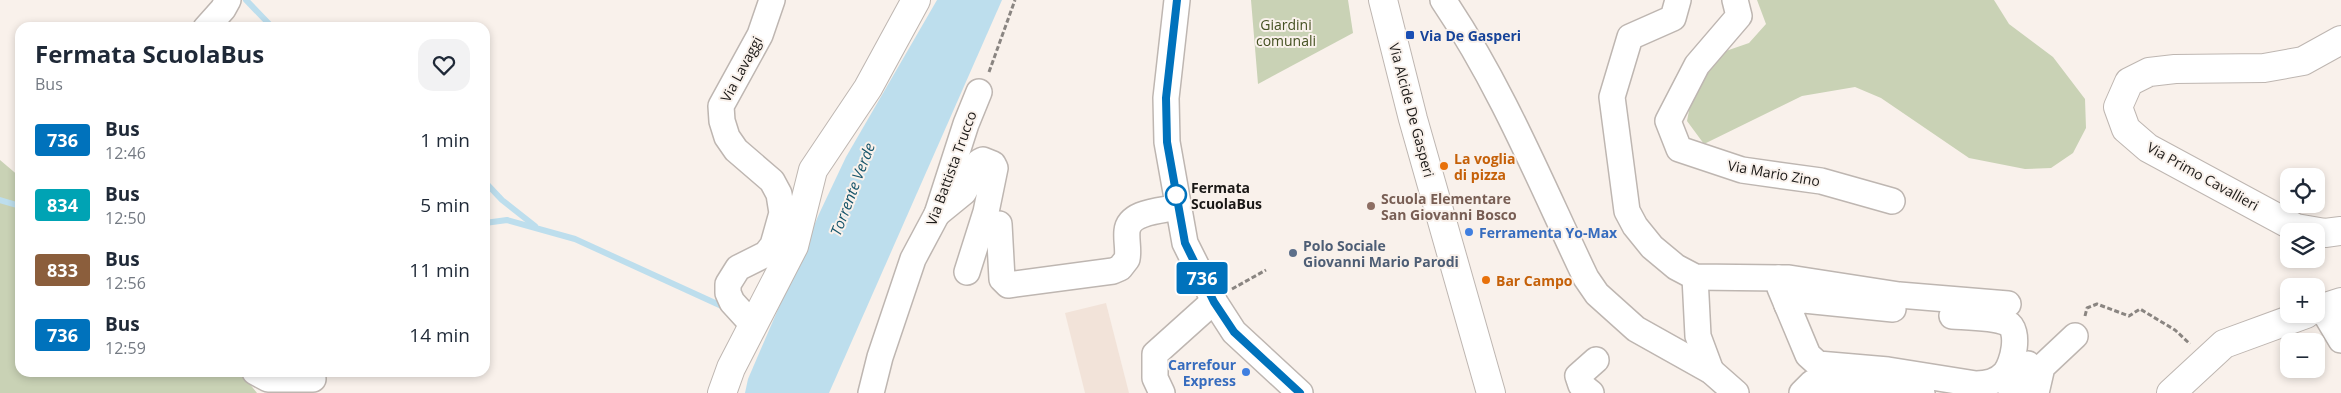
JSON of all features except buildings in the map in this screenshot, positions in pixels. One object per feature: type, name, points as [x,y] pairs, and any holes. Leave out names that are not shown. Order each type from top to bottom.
[{"type":"main road","points":[[722,393],[731,368],[794,246],[813,170],[868,88],[916,0]]},
{"type":"main road","name":"Via Alcide De Gasperi","points":[[1383,0],[1412,119],[1492,393]]},
{"type":"main road","name":"Via Primo Cavallieri","points":[[2341,40],[2303,61],[2264,68],[2175,69],[2148,72],[2129,82],[2118,106],[2126,129],[2148,148],[2296,228],[2325,233],[2341,231]]},
{"type":"main road","points":[[2171,393],[2205,359],[2224,344],[2282,323]]},
{"type":"street","points":[[211,22],[228,0]]},
{"type":"street","name":"Via Lavaggi","points":[[753,325],[732,302],[728,293],[728,284],[738,268],[746,262],[766,254],[773,245],[782,213],[781,204],[779,194],[772,181],[736,150],[727,137],[722,121],[721,106],[760,35],[772,0]]},
{"type":"street","points":[[1177,0],[1166,98],[1167,142],[1185,243],[1214,302],[1234,332],[1300,393]]},
{"type":"street","points":[[1443,0],[1478,53],[1512,118],[1586,278],[1597,294],[1636,329],[1688,356],[1711,371],[1736,393]]},
{"type":"street","points":[[1678,0],[1673,18],[1630,37],[1612,97],[1627,211],[1652,247],[1676,267],[1695,278],[1779,278],[1823,282],[1899,295],[2008,304]]},
{"type":"street","name":"Via Mario Zino","points":[[1735,0],[1739,16],[1696,65],[1668,121],[1679,149],[1742,170],[1821,181],[1892,201]]},
{"type":"street","name":"Via Battista Trucco","points":[[872,393],[880,357],[913,259],[937,214],[966,124],[979,92]]},
{"type":"street","points":[[937,214],[964,192],[979,162],[983,160],[994,164],[995,168],[986,212],[967,272]]},
{"type":"street","points":[[998,224],[1002,279],[1008,285],[1086,275],[1120,268],[1127,260],[1127,233],[1130,222],[1136,217],[1178,207]]},
{"type":"street","points":[[1695,278],[1698,336],[1711,371]]},
{"type":"street","points":[[1779,278],[1780,288],[1787,305],[1808,355],[1818,364],[1888,370],[1986,384],[2005,373],[2010,362],[2014,344],[2013,328],[2008,323],[2000,321],[1804,300],[1787,305]]},
{"type":"street","points":[[1162,393],[1155,378],[1155,354],[1214,302]]},
{"type":"street","points":[[2325,315],[2341,340]]},
{"type":"street","points":[[2036,393],[2042,367],[2075,336]]},
{"type":"street","points":[[1591,393],[1581,385],[1578,376],[1596,360]]},
{"type":"street","points":[[2011,393],[2028,364]]},
{"type":"street","points":[[264,377],[268,379],[313,379]]},
{"type":"street","points":[[1802,393],[1812,383],[1820,382],[1922,393]]},
{"type":"path","name":"Via Battista Trucco","points":[[979,92],[991,68],[1015,0]]},
{"type":"path","points":[[1214,302],[1245,280],[1266,270]]},
{"type":"path","points":[[2075,336],[2081,329],[2087,308],[2097,304],[2129,316],[2140,309],[2175,330],[2205,359]]},
{"type":"shaded area","points":[[1106,303],[1129,393],[1085,393],[1065,313]]},
{"type":"green space","name":"Giardini comunali","points":[[1251,0],[1348,0],[1353,33],[1258,84]]},
{"type":"green space","points":[[1757,0],[1994,0],[2009,24],[2053,57],[2085,99],[2086,128],[2073,153],[2051,168],[2025,169],[1969,158],[1881,98],[1855,87],[1802,96],[1704,144],[1687,121],[1692,95],[1723,52],[1749,43],[1766,24]]},
{"type":"green space","points":[[0,160],[15,173],[15,377],[244,377],[257,393],[0,393]]},
{"type":"water","name":"Torrente Verde","points":[[937,0],[1002,0],[829,393],[745,393],[748,379],[819,214],[846,157]]},
{"type":"waterway","points":[[246,0],[267,22]]},
{"type":"waterway","points":[[490,187],[502,200],[535,226]]},
{"type":"waterway","points":[[0,200],[15,204]]},
{"type":"waterway","points":[[490,222],[507,220],[575,239],[726,308]]},
{"type":"bus line","name":"736","points":[[1177,0],[1166,98],[1167,142],[1185,243],[1214,302],[1234,332],[1300,393]]},
{"type":"place","name":"Via De Gasperi","points":[[1410,35]]},
{"type":"place","name":"La voglia di pizza","points":[[1444,166]]},
{"type":"place","name":"Fermata ScuolaBus","points":[[1176,195]]},
{"type":"place","name":"Scuola Elementare San Giovanni Bosco","points":[[1371,206]]},
{"type":"place","name":"Ferramenta Yo-Max","points":[[1469,232]]},
{"type":"place","name":"Polo Sociale Giovanni Mario Parodi","points":[[1293,253]]},
{"type":"place","name":"Bar Campo","points":[[1486,280]]},
{"type":"place","name":"Carrefour Express","points":[[1246,372]]}]
